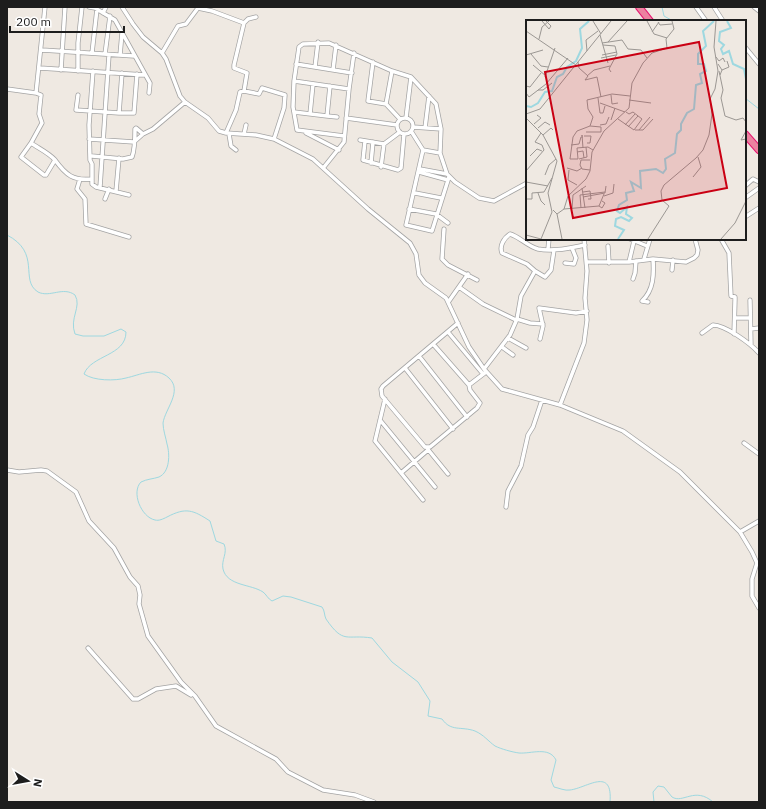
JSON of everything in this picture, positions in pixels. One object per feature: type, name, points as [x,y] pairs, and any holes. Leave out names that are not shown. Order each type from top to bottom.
[{"type":"highway","points":[[639,7],[649,20]]},
{"type":"highway","points":[[746,135],[759,150]]},
{"type":"street","points":[[36,92],[42,50],[45,7]]},
{"type":"street","points":[[61,70],[65,7]]},
{"type":"street","points":[[78,70],[82,7]]},
{"type":"street","points":[[89,7],[97,9],[115,20],[145,75],[150,86],[149,93]]},
{"type":"street","points":[[103,12],[106,7]]},
{"type":"street","points":[[122,7],[144,37],[162,53],[185,102],[210,119],[219,131],[228,134],[244,134],[274,139],[313,159],[410,243],[416,254],[419,275],[425,282],[438,290],[449,301],[469,347],[484,372]]},
{"type":"street","points":[[696,7],[705,20]]},
{"type":"street","points":[[714,7],[722,20]]},
{"type":"street","points":[[754,7],[759,10]]},
{"type":"street","points":[[162,53],[178,26],[186,24],[198,8],[212,11],[244,23]]},
{"type":"street","points":[[92,53],[97,9]]},
{"type":"street","points":[[100,187],[110,16]]},
{"type":"street","points":[[244,91],[248,73],[234,66],[244,23],[248,19],[256,17]]},
{"type":"street","points":[[120,55],[122,32]]},
{"type":"street","points":[[315,67],[318,42]]},
{"type":"street","points":[[344,136],[297,130],[294,112],[294,81],[299,47],[301,44],[318,42],[336,45],[372,62],[411,77],[436,104],[441,129],[440,153],[448,177],[432,230],[430,231],[406,225],[409,208],[415,193],[423,150],[412,129],[412,121],[406,118],[400,120],[397,125]]},
{"type":"street","points":[[333,70],[336,45]]},
{"type":"street","points":[[746,48],[759,64]]},
{"type":"street","points":[[42,50],[134,56]]},
{"type":"street","points":[[324,168],[344,142],[354,53]]},
{"type":"street","points":[[372,62],[368,100],[370,102],[386,104],[400,120]]},
{"type":"street","points":[[296,64],[352,73]]},
{"type":"street","points":[[40,68],[145,75]]},
{"type":"street","points":[[386,104],[392,70]]},
{"type":"street","points":[[93,72],[89,139],[93,185],[129,195]]},
{"type":"street","points":[[119,113],[122,74]]},
{"type":"street","points":[[78,95],[76,110],[134,113],[137,74]]},
{"type":"street","points":[[406,118],[411,77]]},
{"type":"street","points":[[294,81],[350,89]]},
{"type":"street","points":[[310,114],[313,84]]},
{"type":"street","points":[[327,116],[330,86]]},
{"type":"street","points":[[236,150],[232,146],[228,134],[240,92],[244,91],[259,94],[262,88],[285,95],[284,108],[274,139]]},
{"type":"street","points":[[7,89],[36,92],[41,95],[39,114],[42,123],[21,157],[44,176],[55,160]]},
{"type":"street","points":[[425,128],[429,96]]},
{"type":"street","points":[[89,139],[134,142],[143,134],[153,129],[185,102]]},
{"type":"street","points":[[294,112],[337,117]]},
{"type":"street","points":[[346,118],[397,125]]},
{"type":"street","points":[[397,125],[402,133],[400,169],[398,170],[381,167],[362,160],[362,140],[384,144],[402,133],[412,129],[441,129]]},
{"type":"street","points":[[244,134],[246,126]]},
{"type":"street","points":[[92,156],[118,158],[132,157],[136,128],[143,134]]},
{"type":"street","points":[[304,132],[339,150]]},
{"type":"street","points":[[371,163],[373,142]]},
{"type":"street","points":[[31,143],[55,160],[61,170],[80,179],[92,179]]},
{"type":"street","points":[[381,167],[384,144]]},
{"type":"street","points":[[423,150],[440,153]]},
{"type":"street","points":[[116,191],[118,158]]},
{"type":"street","points":[[419,170],[448,177],[479,198],[490,201],[526,184]]},
{"type":"street","points":[[80,179],[77,189],[85,201],[86,224],[129,237]]},
{"type":"street","points":[[746,185],[753,179],[759,182]]},
{"type":"street","points":[[746,197],[759,188]]},
{"type":"street","points":[[105,199],[109,189]]},
{"type":"street","points":[[415,193],[441,198]]},
{"type":"street","points":[[409,208],[436,214],[448,223]]},
{"type":"street","points":[[746,216],[759,208]]},
{"type":"street","points":[[444,229],[442,259],[448,265],[477,280]]},
{"type":"street","points":[[554,250],[550,272],[545,277],[527,264],[502,253],[501,249],[505,237],[511,234],[538,249],[554,250],[585,245]]},
{"type":"street","points":[[548,250],[549,240]]},
{"type":"street","points":[[560,405],[584,343],[587,311],[585,298],[587,262],[584,240]]},
{"type":"street","points":[[644,259],[650,240]]},
{"type":"street","points":[[587,262],[630,262],[644,259],[686,262],[694,258],[698,250],[695,240]]},
{"type":"street","points":[[722,240],[729,253],[732,296],[735,299],[734,334]]},
{"type":"street","points":[[630,262],[634,241],[647,246]]},
{"type":"street","points":[[608,246],[609,263]]},
{"type":"street","points":[[565,263],[574,264],[576,258],[572,248]]},
{"type":"street","points":[[648,302],[642,301],[649,294],[653,280],[653,259]]},
{"type":"street","points":[[672,270],[673,260]]},
{"type":"street","points":[[633,279],[636,261]]},
{"type":"street","points":[[469,385],[484,372],[508,338],[517,320],[521,296],[535,271]]},
{"type":"street","points":[[449,301],[468,274]]},
{"type":"street","points":[[460,287],[483,304],[517,320],[543,324]]},
{"type":"street","points":[[750,300],[751,345]]},
{"type":"street","points":[[540,339],[543,324],[539,308],[576,313],[587,311]]},
{"type":"street","points":[[735,318],[750,318]]},
{"type":"street","points":[[448,474],[385,399],[381,392],[383,386],[458,323]]},
{"type":"street","points":[[702,333],[706,328],[716,325],[751,345],[759,353]]},
{"type":"street","points":[[751,329],[759,328]]},
{"type":"street","points":[[448,332],[484,372],[502,389],[560,405],[623,431],[680,472],[740,532],[756,563],[751,589],[752,596],[759,608]]},
{"type":"street","points":[[508,338],[526,348]]},
{"type":"street","points":[[401,473],[427,448],[433,446],[480,405],[469,385],[433,344]]},
{"type":"street","points":[[502,347],[513,355]]},
{"type":"street","points":[[419,356],[467,417]]},
{"type":"street","points":[[405,368],[453,429]]},
{"type":"street","points":[[385,399],[375,441],[423,500]]},
{"type":"street","points":[[506,507],[508,491],[521,466],[528,435],[533,427],[542,400]]},
{"type":"street","points":[[380,420],[435,487]]},
{"type":"street","points":[[744,443],[759,454]]},
{"type":"street","points":[[7,470],[47,471],[76,492],[89,521],[114,548],[130,577],[138,586],[140,595],[139,604],[148,636],[181,682],[216,726],[276,759],[288,772],[323,790],[355,795],[374,802]]},
{"type":"street","points":[[740,532],[759,521]]},
{"type":"street","points":[[88,648],[133,699],[138,699],[163,687],[176,686],[196,699]]},
{"type":"waterway","points":[[662,7],[664,16],[671,20]]},
{"type":"waterway","points":[[746,99],[759,109]]},
{"type":"waterway","points":[[7,235],[18,242],[24,250],[27,258],[30,281],[38,292],[47,294],[66,292],[75,295],[77,299],[73,323],[75,334],[83,336],[104,336],[121,329],[126,332],[124,340],[120,346],[115,351],[94,363],[84,374],[93,378],[111,380],[153,372],[164,374],[173,383],[174,394],[163,423],[169,453],[167,467],[163,475],[141,482],[138,486],[137,498],[139,504],[150,518],[161,520],[184,511],[194,512],[204,517],[210,521],[216,541],[224,544],[225,550],[223,569],[225,575],[229,579],[234,582],[258,589],[272,601],[283,596],[291,597],[322,607],[326,619],[337,632],[346,637],[372,638],[392,662],[418,682],[430,701],[428,716],[442,719],[449,726],[475,731],[495,746],[503,749],[519,753],[549,753],[556,760],[551,780],[554,787],[570,790],[591,783],[603,782],[607,785],[610,791],[610,802]]},
{"type":"waterway","points":[[654,802],[653,792],[658,786],[664,787],[672,797],[676,799],[701,795],[707,797],[713,802]]}]
